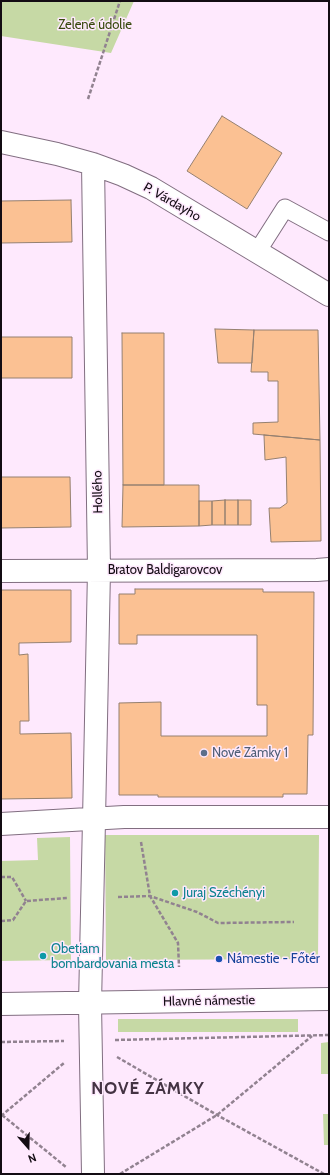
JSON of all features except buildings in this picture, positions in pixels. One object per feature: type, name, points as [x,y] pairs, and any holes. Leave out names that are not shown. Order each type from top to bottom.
[{"type":"street","name":"P. Várdayho","points":[[1,142],[93,164],[123,175],[151,188],[329,295]]},
{"type":"street","name":"Hollého","points":[[93,164],[99,570],[94,820]]},
{"type":"street","name":"Bratov Baldigarovcov","points":[[1,571],[329,569]]},
{"type":"street","points":[[1,824],[138,817],[329,818]]},
{"type":"street","points":[[93,1174],[90,1004],[94,820]]},
{"type":"street","name":"Hlavné námestie","points":[[1,1004],[90,1004],[329,999]]},
{"type":"lane","points":[[257,252],[285,208],[329,232]]},
{"type":"path","points":[[88,99],[120,1]]},
{"type":"path","points":[[138,817],[150,896],[178,943],[179,967]]},
{"type":"path","points":[[1,877],[12,877],[26,901]]},
{"type":"path","points":[[26,901],[92,897],[150,896],[197,912],[218,923],[294,922]]},
{"type":"path","points":[[1,921],[13,920],[26,901]]},
{"type":"path","points":[[119,1174],[217,1115],[312,1035]]},
{"type":"path","points":[[1,1042],[329,1035]]},
{"type":"path","points":[[90,1041],[217,1115],[324,1174]]},
{"type":"path","points":[[68,1169],[1,1115],[90,1041]]},
{"type":"green space","name":"Zelené údolie","points":[[1,1],[134,1],[111,53],[1,36]]},
{"type":"green space","points":[[105,835],[319,835],[318,959],[106,960]]},
{"type":"green space","points":[[70,837],[71,960],[1,961],[1,861],[38,860],[37,838]]},
{"type":"green space","points":[[118,1019],[298,1019],[298,1032],[118,1032]]},
{"type":"green space","points":[[329,1042],[329,1074],[321,1074],[321,1043]]},
{"type":"green space","points":[[323,1114],[329,1114],[329,1145],[324,1145]]},
{"type":"place","name":"Nové Zámky 1","points":[[204,753]]},
{"type":"place","name":"Juraj Széchényi","points":[[175,893]]},
{"type":"place","name":"Obetiam bombardovania mesta","points":[[43,956]]},
{"type":"place","name":"Námestie - Főtér","points":[[219,959]]},
{"type":"district","name":"NOVÉ ZÁMKY","points":[[148,1089]]}]
